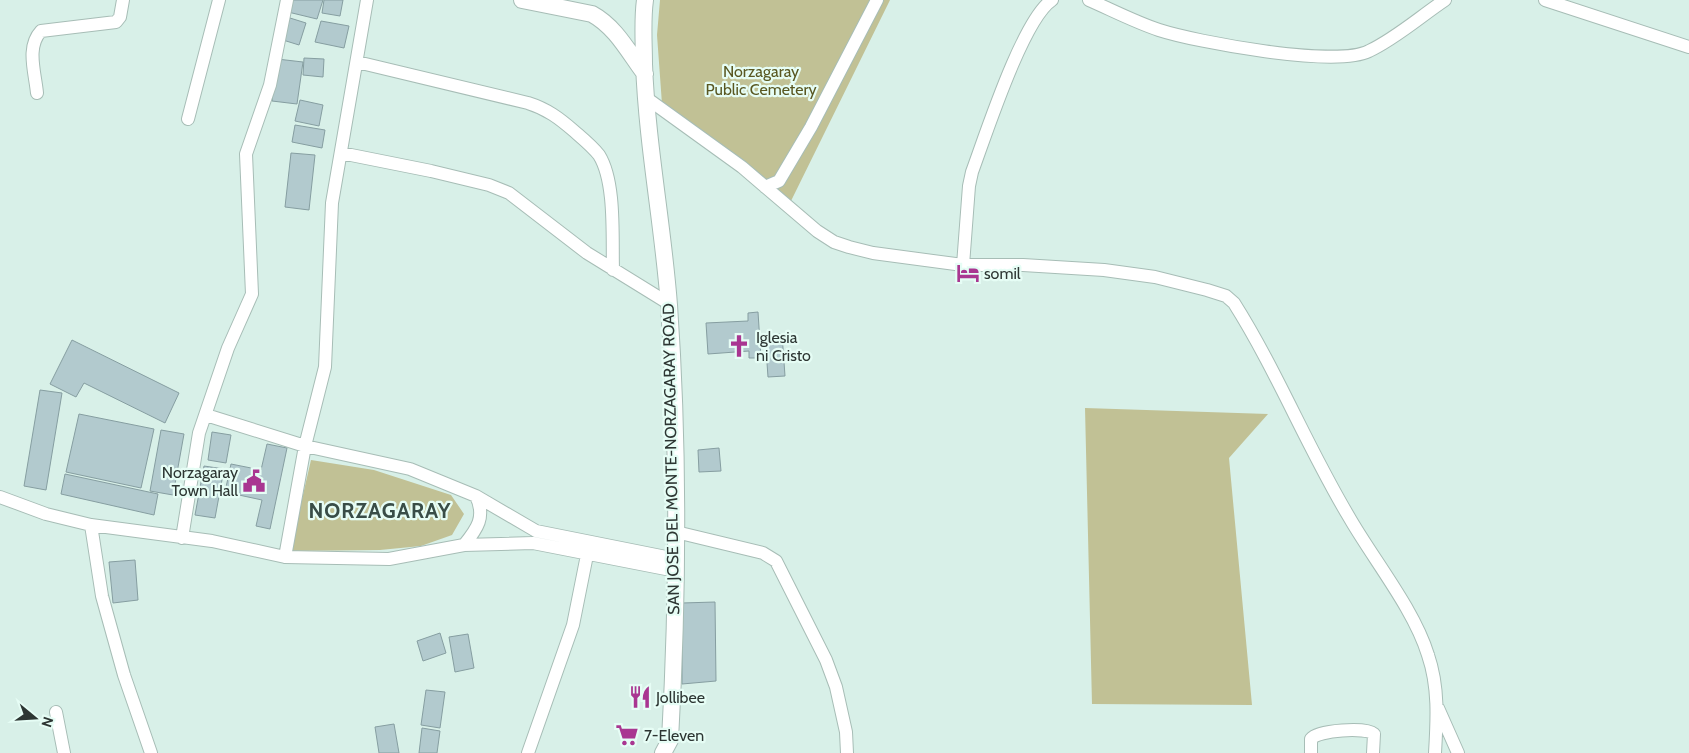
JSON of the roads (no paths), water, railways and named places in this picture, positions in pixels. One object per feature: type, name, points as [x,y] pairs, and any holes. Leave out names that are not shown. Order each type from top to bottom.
[{"type":"main road","points":[[522,0],[592,14],[601,18],[610,26],[645,74]]},
{"type":"main road","name":"SAN JOSE DEL MONTE-NORZAGARAY ROAD","points":[[644,0],[645,97],[668,303],[672,356],[676,565],[667,749]]},
{"type":"street","points":[[37,93],[32,49],[34,38],[41,31],[116,22],[120,18],[123,0]]},
{"type":"street","points":[[188,119],[219,0]]},
{"type":"street","points":[[182,538],[199,433],[228,348],[252,294],[246,154],[270,85],[287,0]]},
{"type":"street","points":[[285,557],[305,446],[326,367],[330,220],[368,0]]},
{"type":"street","points":[[765,187],[779,181],[811,127],[877,0]]},
{"type":"street","points":[[963,265],[969,186],[972,172],[1012,67],[1034,20],[1045,5],[1052,0]]},
{"type":"street","points":[[1088,0],[1158,29],[1187,38],[1226,46],[1315,56],[1352,55],[1369,52],[1445,0]]},
{"type":"street","points":[[1545,0],[1689,47]]},
{"type":"street","points":[[357,62],[528,103],[555,114],[592,147],[600,157],[610,204],[613,270]]},
{"type":"street","points":[[645,97],[701,136],[817,231],[834,242],[872,253],[963,265],[1095,270],[1155,277],[1226,296],[1234,302],[1348,516],[1418,631],[1428,654],[1437,706],[1435,753]]},
{"type":"street","points":[[341,153],[431,171],[489,185],[509,193],[587,253],[668,303]]},
{"type":"street","points":[[206,414],[305,446],[410,469],[476,496],[536,531],[676,565]]},
{"type":"street","points":[[464,545],[479,527],[481,512],[476,496]]},
{"type":"street","points":[[0,497],[46,514],[91,525],[212,541],[285,557],[389,559],[464,545],[533,544],[587,555],[676,565]]},
{"type":"street","points":[[91,525],[102,596],[124,675],[150,753]]},
{"type":"street","points":[[676,532],[763,553],[776,561],[826,660],[836,687],[846,732],[847,753]]},
{"type":"street","points":[[528,753],[573,625],[587,555]]},
{"type":"street","points":[[1437,706],[1458,753]]},
{"type":"street","points":[[56,712],[64,753]]},
{"type":"street","points":[[1311,753],[1311,739],[1319,733],[1364,730],[1374,734],[1373,753]]},
{"type":"place","name":"somil","points":[[968,273]]},
{"type":"place","name":"Iglesia ni Cristo","points":[[739,346]]},
{"type":"place","name":"Norzagaray Town Hall","points":[[254,481]]},
{"type":"place","name":"Jollibee","points":[[640,697]]},
{"type":"place","name":"7-Eleven","points":[[627,735]]},
{"type":"district","name":"NORZAGARAY","points":[[380,510]]},
{"type":"park label","name":"Norzagaray Public Cemetery","points":[[761,80]]}]
